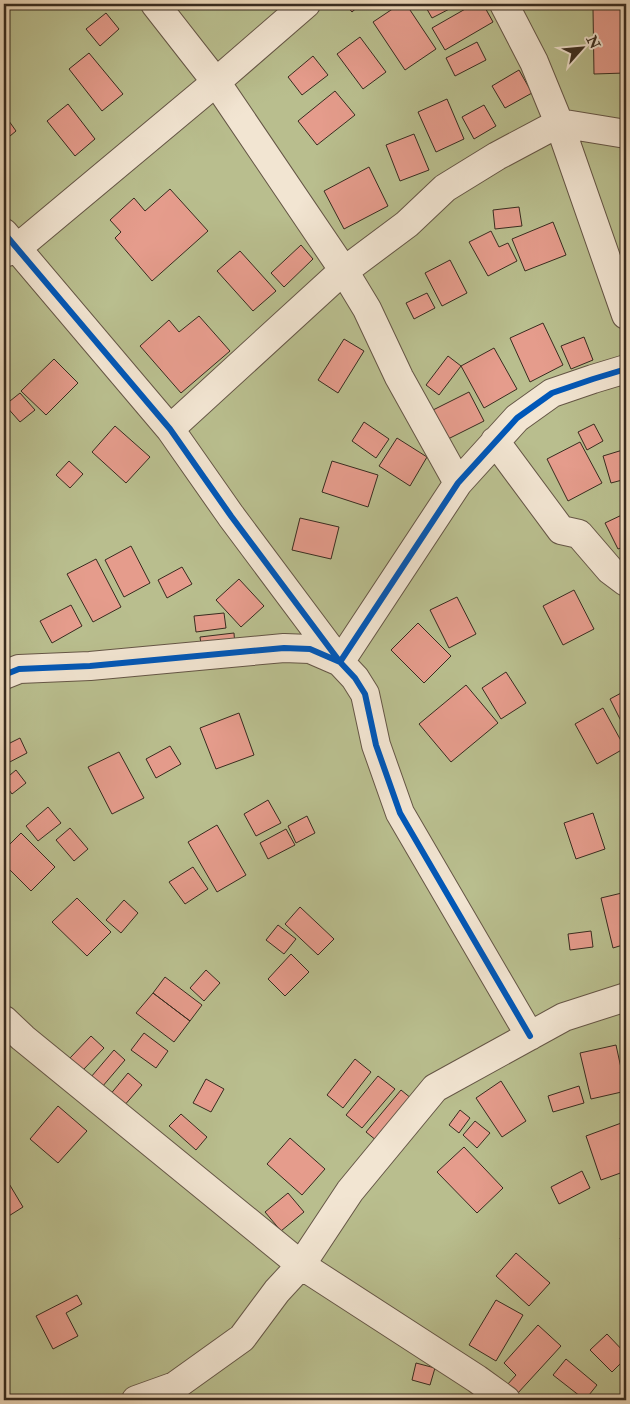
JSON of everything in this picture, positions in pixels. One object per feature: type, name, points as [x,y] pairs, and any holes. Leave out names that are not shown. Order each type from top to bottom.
[{"type":"street","points":[[156,4],[216,82],[344,271],[367,309],[399,377],[458,483]]},
{"type":"street","points":[[306,4],[216,82],[8,245],[170,429],[231,516],[340,662],[355,678],[365,694],[376,745],[400,813],[530,1036]]},
{"type":"street","points":[[504,4],[534,62],[560,123],[626,315]]},
{"type":"street","points":[[170,429],[344,271],[407,224],[444,188],[497,156],[560,123],[626,134]]},
{"type":"street","points":[[340,662],[458,483],[517,418],[552,393],[626,370]]},
{"type":"street","points":[[496,442],[560,530],[579,534],[610,570],[626,582]]},
{"type":"street","points":[[4,675],[19,669],[99,665],[284,648],[310,649],[340,662]]},
{"type":"street","points":[[136,1400],[174,1386],[242,1338],[277,1291],[301,1265],[350,1191],[435,1088],[564,1018],[626,997]]},
{"type":"street","points":[[4,1020],[23,1038],[301,1265],[477,1379],[506,1400]]},
{"type":"green space","points":[[4,4],[626,4],[626,1400],[4,1400]]},
{"type":"building","points":[[345,4],[361,4],[352,12]]},
{"type":"building","points":[[400,4],[406,4],[436,49],[405,70],[373,22]]},
{"type":"building","points":[[424,4],[459,4],[432,18]]},
{"type":"building","points":[[474,4],[483,4],[493,22],[445,50],[432,28]]},
{"type":"building","points":[[593,9],[625,9],[625,73],[594,74]]},
{"type":"building","points":[[106,13],[119,29],[100,46],[86,29]]},
{"type":"building","points":[[360,37],[386,72],[363,89],[337,54]]},
{"type":"building","points":[[477,42],[486,60],[455,76],[446,58]]},
{"type":"building","points":[[89,53],[123,94],[102,111],[69,69]]},
{"type":"building","points":[[313,56],[328,75],[302,95],[288,77]]},
{"type":"building","points":[[519,70],[532,93],[505,108],[492,86]]},
{"type":"building","points":[[335,91],[355,115],[317,145],[298,121]]},
{"type":"building","points":[[447,99],[464,139],[436,152],[418,112]]},
{"type":"building","points":[[68,104],[95,139],[75,156],[47,121]]},
{"type":"building","points":[[484,105],[496,126],[474,139],[462,117]]},
{"type":"building","points":[[4,114],[16,131],[4,141]]},
{"type":"building","points":[[414,134],[429,170],[400,181],[386,145]]},
{"type":"building","points":[[369,167],[388,206],[344,229],[324,191]]},
{"type":"building","points":[[170,189],[208,231],[152,281],[115,238],[121,232],[110,220],[134,198],[145,211]]},
{"type":"building","points":[[519,207],[522,226],[495,229],[493,210]]},
{"type":"building","points":[[622,207],[626,207],[626,245],[623,245]]},
{"type":"building","points":[[553,222],[566,255],[525,271],[512,239]]},
{"type":"building","points":[[491,231],[499,247],[508,243],[517,261],[488,276],[469,242]]},
{"type":"building","points":[[301,245],[313,259],[284,287],[271,273]]},
{"type":"building","points":[[240,251],[276,291],[253,311],[217,271]]},
{"type":"building","points":[[450,260],[467,293],[442,306],[425,273]]},
{"type":"building","points":[[427,293],[435,308],[414,319],[406,303]]},
{"type":"building","points":[[199,316],[230,351],[181,393],[140,346],[169,320],[179,332]]},
{"type":"building","points":[[543,323],[563,365],[530,382],[510,338]]},
{"type":"building","points":[[584,337],[593,360],[571,369],[561,346]]},
{"type":"building","points":[[344,339],[364,351],[338,393],[318,380]]},
{"type":"building","points":[[494,348],[517,389],[484,408],[461,366]]},
{"type":"building","points":[[448,356],[461,366],[439,395],[426,385]]},
{"type":"building","points":[[54,359],[78,383],[46,415],[21,391]]},
{"type":"building","points":[[469,392],[484,421],[444,441],[429,412]]},
{"type":"building","points":[[20,393],[35,410],[20,422],[5,405]]},
{"type":"building","points":[[364,422],[389,439],[376,458],[352,441]]},
{"type":"building","points":[[594,424],[603,441],[587,450],[578,432]]},
{"type":"building","points":[[115,426],[150,457],[126,483],[92,452]]},
{"type":"building","points":[[397,438],[427,457],[410,486],[379,466]]},
{"type":"building","points":[[580,442],[602,483],[568,501],[547,459]]},
{"type":"building","points":[[626,449],[626,479],[611,483],[603,456]]},
{"type":"building","points":[[69,461],[83,474],[70,488],[56,475]]},
{"type":"building","points":[[332,461],[378,475],[368,507],[322,492]]},
{"type":"building","points":[[626,513],[626,546],[618,549],[605,523]]},
{"type":"building","points":[[300,518],[339,527],[331,559],[292,550]]},
{"type":"building","points":[[131,546],[150,583],[124,597],[105,560]]},
{"type":"building","points":[[96,559],[121,607],[93,622],[67,574]]},
{"type":"building","points":[[182,567],[192,584],[167,598],[158,580]]},
{"type":"building","points":[[239,579],[264,606],[241,627],[216,600]]},
{"type":"building","points":[[574,590],[594,629],[563,645],[543,606]]},
{"type":"building","points":[[457,597],[476,634],[449,648],[430,610]]},
{"type":"building","points":[[71,605],[82,626],[52,643],[40,621]]},
{"type":"building","points":[[224,613],[226,628],[196,632],[194,616]]},
{"type":"building","points":[[418,623],[451,656],[424,683],[391,650]]},
{"type":"building","points":[[234,633],[235,647],[202,651],[200,637]]},
{"type":"building","points":[[506,672],[526,703],[501,719],[482,688]]},
{"type":"building","points":[[466,685],[498,723],[451,762],[419,724]]},
{"type":"building","points":[[623,692],[626,698],[626,718],[621,721],[610,699]]},
{"type":"building","points":[[603,708],[625,748],[597,764],[575,724]]},
{"type":"building","points":[[239,713],[254,755],[216,769],[200,728]]},
{"type":"building","points":[[20,738],[27,753],[4,765],[4,746]]},
{"type":"building","points":[[170,746],[181,764],[156,778],[146,759]]},
{"type":"building","points":[[119,752],[144,798],[112,814],[88,767]]},
{"type":"building","points":[[16,770],[26,783],[12,794],[4,780]]},
{"type":"building","points":[[268,800],[281,823],[256,836],[244,814]]},
{"type":"building","points":[[48,807],[61,823],[38,841],[26,826]]},
{"type":"building","points":[[593,813],[605,849],[576,859],[564,823]]},
{"type":"building","points":[[307,816],[315,833],[296,843],[288,826]]},
{"type":"building","points":[[217,825],[246,875],[217,892],[188,842]]},
{"type":"building","points":[[70,828],[88,849],[74,861],[56,840]]},
{"type":"building","points":[[286,829],[295,845],[268,859],[260,843]]},
{"type":"building","points":[[21,833],[55,867],[31,891],[4,864],[4,850]]},
{"type":"building","points":[[193,867],[208,889],[185,904],[169,882]]},
{"type":"building","points":[[626,892],[626,944],[613,948],[601,898]]},
{"type":"building","points":[[77,898],[111,932],[87,956],[52,922]]},
{"type":"building","points":[[124,900],[138,913],[121,933],[106,920]]},
{"type":"building","points":[[300,907],[334,939],[318,955],[285,924]]},
{"type":"building","points":[[278,925],[296,939],[284,954],[266,940]]},
{"type":"building","points":[[591,931],[593,947],[570,950],[568,934]]},
{"type":"building","points":[[291,954],[309,972],[285,996],[268,979]]},
{"type":"building","points":[[206,970],[220,983],[204,1001],[190,988]]},
{"type":"building","points":[[165,977],[202,1005],[190,1021],[153,993]]},
{"type":"building","points":[[153,993],[190,1021],[174,1042],[136,1013]]},
{"type":"building","points":[[144,1033],[168,1051],[156,1068],[131,1050]]},
{"type":"building","points":[[91,1036],[104,1048],[83,1070],[70,1058]]},
{"type":"building","points":[[616,1045],[626,1091],[591,1099],[580,1053]]},
{"type":"building","points":[[114,1050],[125,1060],[102,1087],[91,1077]]},
{"type":"building","points":[[355,1059],[371,1072],[343,1108],[327,1095]]},
{"type":"building","points":[[128,1073],[142,1085],[123,1107],[109,1096]]},
{"type":"building","points":[[378,1076],[395,1089],[362,1128],[346,1115]]},
{"type":"building","points":[[206,1079],[224,1089],[211,1112],[193,1103]]},
{"type":"building","points":[[501,1081],[526,1121],[502,1137],[476,1098]]},
{"type":"building","points":[[579,1086],[584,1103],[553,1112],[548,1096]]},
{"type":"building","points":[[401,1090],[417,1103],[382,1145],[366,1132]]},
{"type":"building","points":[[58,1106],[87,1131],[58,1163],[30,1139]]},
{"type":"building","points":[[460,1110],[470,1118],[459,1133],[449,1125]]},
{"type":"building","points":[[181,1114],[207,1137],[196,1150],[169,1126]]},
{"type":"building","points":[[475,1121],[490,1133],[477,1148],[463,1135]]},
{"type":"building","points":[[624,1122],[626,1128],[626,1171],[601,1180],[586,1136]]},
{"type":"building","points":[[290,1138],[325,1169],[302,1195],[267,1164]]},
{"type":"building","points":[[464,1147],[503,1188],[477,1213],[437,1172]]},
{"type":"building","points":[[582,1171],[590,1188],[559,1204],[551,1187]]},
{"type":"building","points":[[4,1178],[23,1207],[4,1219]]},
{"type":"building","points":[[288,1193],[304,1212],[281,1231],[265,1212]]},
{"type":"building","points":[[626,1236],[626,1255],[620,1238]]},
{"type":"building","points":[[516,1253],[550,1283],[529,1306],[496,1276]]},
{"type":"building","points":[[77,1295],[82,1304],[66,1313],[78,1336],[53,1349],[36,1316]]},
{"type":"building","points":[[496,1300],[523,1315],[496,1361],[469,1345]]},
{"type":"building","points":[[538,1325],[561,1346],[517,1394],[507,1385],[516,1375],[504,1363]]},
{"type":"building","points":[[607,1334],[626,1354],[626,1358],[612,1372],[590,1350]]},
{"type":"building","points":[[566,1359],[597,1385],[585,1400],[553,1375]]},
{"type":"building","points":[[416,1363],[435,1368],[430,1385],[412,1380]]},
{"type":"cycle path","points":[[4,233],[170,429],[231,516],[340,662],[355,678],[365,694],[376,745],[400,813],[530,1036]]},
{"type":"cycle path","points":[[4,675],[19,669],[90,666],[284,648],[310,649],[340,662],[458,483],[517,418],[552,393],[626,369]]}]
